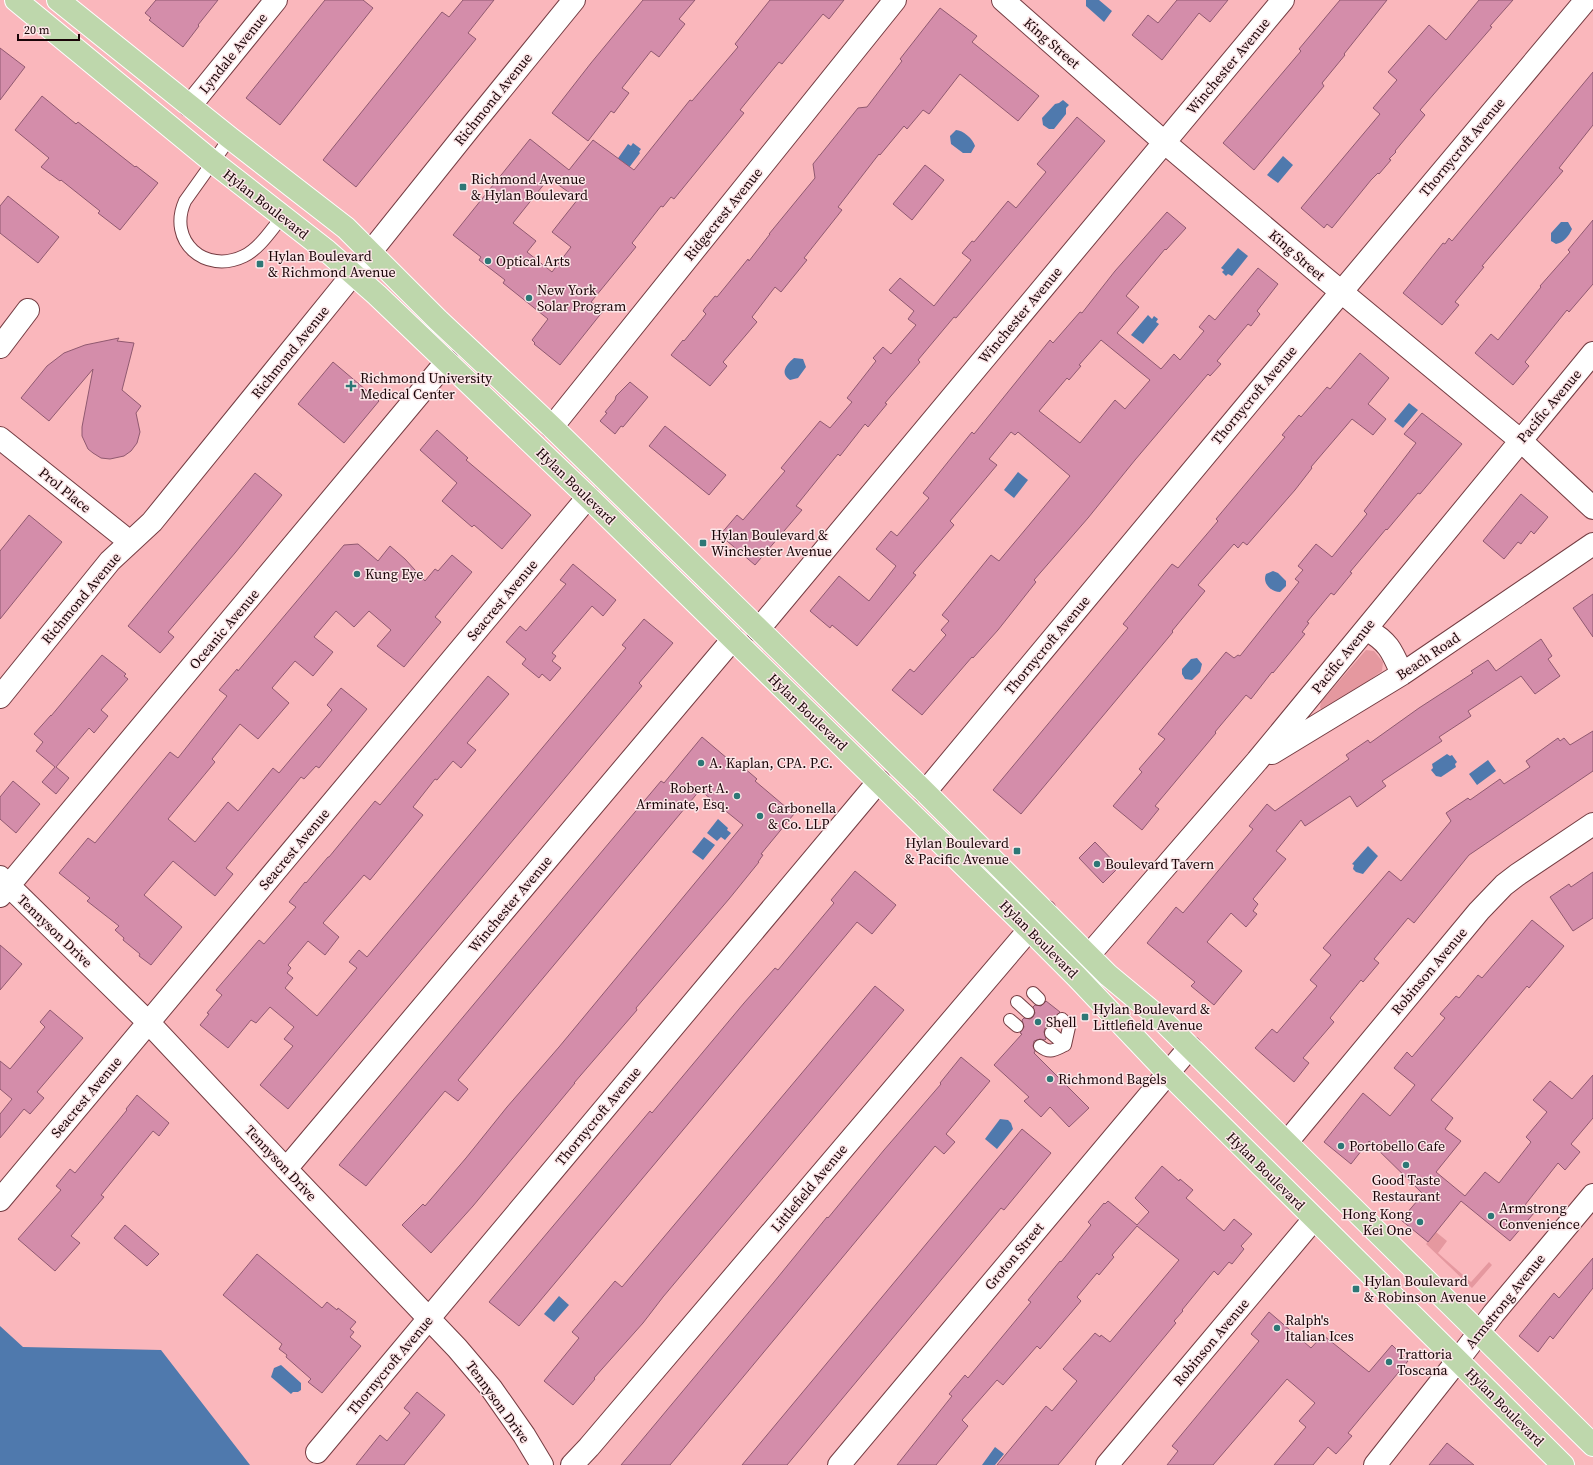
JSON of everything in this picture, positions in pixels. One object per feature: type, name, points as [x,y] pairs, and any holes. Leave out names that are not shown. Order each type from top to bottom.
[{"type":"main road","name":"Hylan Boulevard","points":[[16,0],[213,162],[327,251],[447,361],[734,639],[1029,929],[1168,1073],[1563,1465]]},
{"type":"main road","name":"Hylan Boulevard","points":[[58,0],[230,138],[346,228],[925,792],[1108,975],[1161,1019],[1190,1047],[1593,1445]]},
{"type":"street","name":"Lyndale Avenue","points":[[190,106],[276,0]]},
{"type":"street","name":"Richmond Avenue","points":[[0,697],[110,561],[152,522],[574,0]]},
{"type":"street","name":"Ridgecrest Avenue","points":[[552,427],[895,0]]},
{"type":"street","name":"King Street","points":[[1003,0],[1164,142],[1340,292],[1520,440],[1593,508]]},
{"type":"street","name":"Winchester Avenue","points":[[758,630],[1283,0]]},
{"type":"street","name":"Thornycroft Avenue","points":[[925,792],[1340,292],[1586,0]]},
{"type":"street","points":[[0,347],[28,310]]},
{"type":"street","name":"Pacific Avenue","points":[[1089,955],[1257,761],[1593,353]]},
{"type":"street","name":"Oceanic Avenue","points":[[3,886],[447,361]]},
{"type":"street","name":"Prol Place","points":[[0,438],[130,542]]},
{"type":"street","name":"Seacrest Avenue","points":[[0,1200],[588,497]]},
{"type":"street","name":"Beach Road","points":[[1257,761],[1402,674],[1593,544]]},
{"type":"street","points":[[1366,629],[1379,636],[1386,643],[1392,652],[1402,674]]},
{"type":"street","name":"Winchester Avenue","points":[[286,1169],[734,639]]},
{"type":"street","name":"Thornycroft Avenue","points":[[317,1452],[879,781]]},
{"type":"street","name":"Robinson Avenue","points":[[1287,1142],[1479,910],[1518,875],[1593,824]]},
{"type":"street","name":"Tennyson Drive","points":[[3,886],[148,1022],[428,1319],[458,1348],[491,1388],[542,1465]]},
{"type":"street","name":"Littlefield Avenue","points":[[572,1465],[589,1447],[1045,911]]},
{"type":"street","name":"Groton Street","points":[[839,1465],[1190,1047]]},
{"type":"street","name":"Armstrong Avenue","points":[[1375,1465],[1479,1333],[1593,1195]]},
{"type":"street","name":"Robinson Avenue","points":[[1107,1465],[1314,1219]]},
{"type":"lane","points":[[230,138],[182,207],[181,230],[188,245],[198,255],[213,261],[221,262],[237,259],[255,248],[282,217]]},
{"type":"lane","points":[[1017,1002],[1028,1012]]},
{"type":"lane","points":[[1062,1019],[1069,1027],[1065,1045]]},
{"type":"lane","points":[[1051,1032],[1065,1045]]},
{"type":"lane","points":[[1040,1046],[1045,1050],[1050,1051],[1065,1045]]},
{"type":"shaded area","points":[[1366,650],[1374,651],[1383,662],[1382,671],[1329,709],[1321,709],[1321,702]]},
{"type":"shaded area","points":[[1436,1232],[1447,1241],[1438,1253],[1471,1282],[1489,1262],[1492,1265],[1472,1288],[1426,1244]]},
{"type":"water","points":[[1086,0],[1099,0],[1112,11],[1104,22],[1086,6]]},
{"type":"water","points":[[1063,100],[1069,105],[1066,108],[1066,114],[1054,129],[1049,129],[1043,125],[1042,118],[1055,104]]},
{"type":"water","points":[[956,130],[965,133],[972,141],[975,146],[971,153],[963,153],[951,144],[950,136]]},
{"type":"water","points":[[633,143],[641,149],[639,152],[640,153],[625,173],[614,164],[628,144],[631,146]]},
{"type":"water","points":[[1283,156],[1293,165],[1278,183],[1267,175]]},
{"type":"water","points":[[1561,222],[1568,222],[1572,229],[1566,239],[1556,244],[1551,241],[1551,233]]},
{"type":"water","points":[[1238,248],[1248,256],[1232,276],[1228,274],[1226,276],[1222,272],[1224,270],[1221,268]]},
{"type":"water","points":[[1148,315],[1152,319],[1154,316],[1158,319],[1156,322],[1159,324],[1143,344],[1131,335]]},
{"type":"water","points":[[794,358],[803,359],[806,367],[798,378],[790,380],[785,374],[785,369]]},
{"type":"water","points":[[1409,403],[1418,410],[1403,428],[1394,421]]},
{"type":"water","points":[[1018,472],[1028,480],[1014,498],[1004,490]]},
{"type":"water","points":[[1273,571],[1278,573],[1286,581],[1286,586],[1280,592],[1271,589],[1265,581],[1266,574]]},
{"type":"water","points":[[1197,658],[1202,664],[1200,672],[1192,680],[1185,679],[1182,674],[1182,669],[1191,659]]},
{"type":"water","points":[[1447,754],[1450,756],[1452,755],[1457,762],[1455,764],[1456,767],[1441,777],[1436,776],[1431,770],[1433,768],[1432,764]]},
{"type":"water","points":[[1488,760],[1496,771],[1477,785],[1469,774]]},
{"type":"water","points":[[718,819],[728,828],[727,830],[731,833],[725,840],[721,837],[717,841],[707,833]]},
{"type":"water","points":[[704,837],[715,845],[703,860],[692,852]]},
{"type":"water","points":[[1368,846],[1378,856],[1363,874],[1356,872],[1353,869],[1354,865],[1352,864]]},
{"type":"water","points":[[1000,1119],[1008,1120],[1013,1129],[997,1149],[985,1139]]},
{"type":"water","points":[[559,1296],[569,1305],[554,1322],[544,1314]]},
{"type":"water","points":[[0,1326],[23,1347],[161,1350],[250,1465],[0,1465]]},
{"type":"water","points":[[281,1365],[301,1383],[301,1390],[291,1394],[271,1377],[274,1368]]},
{"type":"water","points":[[995,1447],[1004,1454],[995,1465],[982,1465]]},
{"type":"building","points":[[156,0],[218,0],[183,47],[149,20],[151,18],[145,13]]},
{"type":"building","points":[[325,0],[363,0],[373,8],[280,125],[246,98]]},
{"type":"building","points":[[463,0],[494,0],[468,33],[476,39],[356,187],[323,160],[442,12],[449,17]]},
{"type":"building","points":[[643,0],[695,0],[679,19],[685,24],[659,57],[651,51],[622,88],[629,93],[614,113],[611,111],[588,141],[552,113]]},
{"type":"building","points":[[770,0],[844,0],[829,19],[823,14],[782,64],[779,62],[740,110],[744,113],[674,199],[671,197],[663,207],[661,206],[632,243],[636,247],[591,302],[603,311],[560,365],[534,344],[535,343],[532,340],[548,319],[503,283],[505,280],[479,260],[481,257],[453,235],[530,139],[569,170],[593,140],[634,170],[690,100],[692,101],[738,47],[735,44]],"holes":[[[549,178],[578,199],[552,232],[571,247],[552,272],[527,252],[536,241],[513,223]]]},
{"type":"building","points":[[1177,0],[1228,0],[1210,22],[1199,13],[1162,60],[1132,35],[1148,15],[1158,23]]},
{"type":"building","points":[[1340,0],[1387,0],[1322,83],[1324,86],[1254,170],[1223,143],[1301,51],[1299,49]]},
{"type":"building","points":[[1479,0],[1513,0],[1490,26],[1492,27],[1420,110],[1425,115],[1389,159],[1391,160],[1379,174],[1378,173],[1371,180],[1332,228],[1327,224],[1324,228],[1301,208],[1380,114],[1373,108],[1397,80],[1388,72],[1429,25],[1446,40]]},
{"type":"building","points":[[940,8],[977,36],[972,42],[1039,96],[1018,121],[960,74],[929,114],[923,110],[907,129],[904,126],[880,155],[879,154],[838,207],[842,210],[804,258],[807,260],[781,292],[775,287],[752,317],[757,322],[723,362],[727,366],[710,386],[671,355],[706,314],[703,311],[705,308],[715,296],[717,297],[748,259],[749,261],[815,178],[813,164],[858,108],[867,107],[902,61],[900,59]]},
{"type":"building","points":[[0,48],[25,67],[0,100]]},
{"type":"building","points":[[1593,72],[1593,125],[1559,168],[1563,171],[1482,266],[1484,267],[1455,302],[1459,305],[1442,325],[1403,293],[1443,243],[1445,244],[1449,238],[1452,241]]},
{"type":"building","points":[[42,96],[76,124],[78,122],[135,167],[136,166],[158,183],[120,230],[98,213],[100,211],[61,180],[60,181],[41,167],[49,158],[15,130]]},
{"type":"building","points":[[1077,117],[1105,141],[956,318],[954,317],[918,360],[920,362],[885,403],[887,404],[868,427],[865,424],[840,456],[838,454],[796,506],[802,510],[755,565],[720,535],[737,515],[743,520],[785,471],[781,468],[820,421],[830,428],[852,402],[847,398],[876,361],[873,358],[883,347],[891,354],[916,325],[908,319],[914,311],[889,290],[900,278],[934,306],[971,260],[962,253],[972,241],[974,242],[1008,201],[1016,208],[1046,172],[1037,164]]},
{"type":"building","points":[[925,165],[944,180],[912,220],[893,204]]},
{"type":"building","points":[[8,196],[59,237],[38,263],[0,233],[0,206]]},
{"type":"building","points":[[1167,212],[1186,228],[1166,250],[1165,249],[1126,296],[1139,307],[1117,333],[1161,369],[1174,354],[1180,360],[1204,331],[1199,327],[1209,315],[1215,320],[1258,268],[1278,284],[1257,311],[1260,314],[1251,326],[1248,324],[1217,361],[1221,364],[1210,376],[1208,374],[1088,518],[1034,580],[1036,582],[998,630],[973,658],[972,657],[922,715],[892,690],[910,669],[914,672],[946,635],[941,630],[949,621],[942,615],[991,555],[999,561],[1070,476],[1018,432],[1015,435],[1011,432],[989,459],[997,465],[950,521],[954,525],[913,573],[916,575],[857,646],[832,625],[830,628],[810,611],[839,576],[869,601],[896,566],[876,549],[891,531],[897,536],[929,498],[923,493],[972,432],[974,434],[1050,340],[1053,343],[1080,312],[1082,313],[1115,271]],"holes":[[[1101,340],[1150,380],[1125,409],[1115,400],[1080,443],[1039,411],[1067,378],[1069,380],[1081,366],[1079,365]]]},
{"type":"building","points":[[1593,220],[1593,284],[1569,312],[1567,310],[1525,362],[1529,366],[1513,385],[1475,353],[1491,334],[1498,340],[1541,287],[1540,286],[1570,252],[1568,250]]},
{"type":"building","points":[[119,338],[117,341],[134,343],[122,390],[141,406],[136,413],[140,432],[137,443],[131,451],[124,456],[110,459],[101,458],[88,449],[82,436],[82,427],[93,369],[49,421],[21,398],[47,366],[64,353],[85,345]]},
{"type":"building","points":[[1360,353],[1389,378],[1368,404],[1386,419],[1373,435],[1352,419],[1311,467],[1312,468],[1295,490],[1247,545],[1243,542],[1238,548],[1234,544],[1198,585],[1205,591],[1172,631],[1173,632],[1021,814],[993,790],[1128,628],[1123,624],[1172,564],[1178,568],[1218,521],[1216,519],[1285,437],[1282,435],[1299,415],[1301,417],[1327,387],[1330,389]]},
{"type":"building","points":[[333,362],[379,401],[344,443],[298,404]]},
{"type":"building","points":[[630,382],[648,397],[623,427],[621,426],[615,434],[600,421],[607,413],[605,412],[615,400],[616,396]]},
{"type":"building","points":[[1422,413],[1462,444],[1420,494],[1418,493],[1387,530],[1386,529],[1350,572],[1352,573],[1334,595],[1331,593],[1307,622],[1309,623],[1302,632],[1305,634],[1251,699],[1246,695],[1215,732],[1216,733],[1155,806],[1159,809],[1142,830],[1113,806],[1142,772],[1139,769],[1165,739],[1158,734],[1226,652],[1234,658],[1238,655],[1240,656],[1299,582],[1295,579],[1303,570],[1298,566],[1316,544],[1332,557],[1367,514],[1364,511],[1416,443],[1404,434]]},
{"type":"building","points":[[665,426],[726,475],[709,495],[649,446]]},
{"type":"building","points":[[437,430],[468,458],[466,460],[531,515],[502,549],[474,525],[472,527],[442,501],[457,483],[420,450]]},
{"type":"building","points":[[255,473],[282,495],[168,632],[174,637],[160,653],[128,626]]},
{"type":"building","points":[[1521,494],[1548,517],[1534,534],[1531,531],[1521,544],[1518,542],[1504,559],[1483,541]]},
{"type":"building","points":[[29,515],[62,542],[0,619],[0,551]]},
{"type":"building","points":[[358,544],[378,561],[390,546],[405,559],[425,581],[435,569],[438,571],[452,555],[472,572],[435,617],[441,622],[404,667],[377,646],[391,630],[369,611],[354,627],[336,611],[314,637],[333,652],[313,676],[295,661],[272,688],[289,703],[258,739],[240,724],[212,759],[215,762],[168,819],[195,842],[228,802],[238,811],[273,768],[279,773],[332,710],[327,705],[341,688],[367,709],[319,768],[316,766],[304,779],[301,777],[226,868],[233,874],[215,896],[173,861],[144,895],[182,927],[151,965],[139,956],[140,954],[123,940],[124,938],[115,930],[119,926],[87,901],[90,898],[59,873],[88,838],[95,843],[170,752],[178,758],[227,696],[219,690],[237,669],[238,671],[344,545]]},
{"type":"building","points":[[573,564],[616,600],[603,616],[592,606],[552,653],[556,656],[552,661],[561,668],[550,681],[542,674],[539,678],[522,664],[526,659],[506,642],[520,626],[526,631],[566,584],[560,580]]},
{"type":"building","points":[[1593,594],[1593,637],[1573,608]]},
{"type":"building","points":[[644,619],[673,643],[639,683],[642,686],[288,1109],[260,1085],[293,1046],[284,1039],[294,1027],[270,1007],[256,1023],[251,1020],[228,1048],[200,1025],[209,1014],[207,1013],[222,995],[216,990],[259,940],[264,944],[296,907],[289,902],[305,882],[306,883],[329,857],[375,801],[380,805],[488,676],[509,694],[467,743],[476,750],[461,768],[453,761],[437,780],[435,779],[413,807],[423,815],[370,880],[364,875],[323,923],[339,937],[325,955],[308,941],[288,965],[291,968],[287,973],[293,978],[285,988],[317,1016],[357,968],[349,962],[359,950],[367,957],[626,648],[622,645]]},
{"type":"building","points":[[1541,639],[1552,656],[1548,659],[1560,676],[1535,694],[1521,676],[1468,711],[1471,716],[1439,737],[1442,741],[1382,781],[1386,786],[1357,807],[1350,796],[1305,826],[1301,820],[1276,851],[1286,859],[1253,899],[1258,904],[1253,911],[1257,914],[1246,927],[1231,913],[1207,942],[1242,971],[1214,1005],[1191,986],[1195,982],[1147,943],[1176,907],[1183,913],[1253,829],[1249,826],[1267,804],[1275,811],[1349,759],[1346,755],[1368,740],[1370,743],[1419,708],[1473,673],[1471,671],[1488,660],[1496,671]]},
{"type":"building","points":[[102,655],[126,674],[124,676],[128,679],[101,710],[108,716],[94,733],[89,728],[56,767],[69,778],[56,794],[42,782],[55,767],[36,751],[43,742],[34,734]]},
{"type":"building","points":[[1593,731],[1593,771],[1469,855],[1414,923],[1408,918],[1374,959],[1379,963],[1363,982],[1361,980],[1330,1018],[1334,1022],[1303,1058],[1309,1063],[1294,1082],[1255,1048],[1272,1029],[1277,1033],[1317,986],[1310,980],[1331,955],[1323,948],[1389,871],[1401,881],[1451,821],[1446,813],[1468,798],[1470,800],[1500,779],[1504,784],[1530,767],[1526,761],[1558,738],[1560,741],[1564,738],[1570,745]]},
{"type":"building","points":[[702,737],[741,770],[743,767],[757,779],[755,781],[794,814],[761,854],[763,855],[759,862],[729,899],[636,1008],[637,1010],[574,1083],[473,1206],[431,1253],[402,1225],[423,1204],[425,1206],[466,1158],[743,825],[700,790],[458,1080],[468,1089],[458,1101],[445,1091],[366,1186],[339,1165],[661,781],[664,783]]},
{"type":"building","points":[[13,781],[40,804],[16,833],[0,819],[0,797]]},
{"type":"building","points":[[1095,842],[1119,867],[1103,883],[1079,858]]},
{"type":"building","points":[[855,871],[896,905],[872,934],[857,922],[519,1326],[489,1302],[650,1111],[652,1113],[744,1003],[775,968],[778,970],[834,903],[831,900]]},
{"type":"building","points":[[1593,872],[1593,918],[1573,931],[1550,897],[1569,884],[1571,887]]},
{"type":"building","points":[[1532,920],[1564,946],[1529,988],[1527,986],[1431,1100],[1453,1118],[1445,1129],[1461,1141],[1436,1172],[1465,1196],[1485,1172],[1499,1183],[1531,1142],[1526,1137],[1547,1112],[1533,1100],[1550,1081],[1572,1099],[1593,1075],[1593,1118],[1571,1144],[1580,1152],[1565,1170],[1558,1163],[1525,1205],[1534,1213],[1510,1241],[1461,1201],[1428,1242],[1401,1220],[1423,1194],[1369,1141],[1351,1164],[1324,1142],[1363,1093],[1390,1116],[1415,1085],[1394,1068],[1407,1052],[1412,1057],[1445,1018],[1440,1014],[1456,996],[1459,998],[1478,975],[1482,978]]},
{"type":"building","points":[[0,945],[22,964],[0,990]]},
{"type":"building","points":[[875,986],[904,1010],[663,1297],[643,1323],[594,1378],[595,1379],[573,1405],[544,1381],[579,1338],[572,1332],[615,1281],[622,1287]]},
{"type":"building","points":[[1046,1001],[1060,1012],[1055,1017],[1057,1025],[1056,1027],[1049,1026],[1045,1028],[1045,1040],[1040,1039],[1034,1041],[1034,1053],[1089,1108],[1069,1127],[1050,1107],[1041,1117],[1024,1101],[1029,1097],[994,1065],[1022,1034],[1020,1033],[1024,1027],[1022,1020],[1024,1018],[1030,1019],[1033,1017],[1035,1013],[1033,1007],[1035,1005],[1041,1006]]},
{"type":"building","points":[[50,1010],[83,1038],[37,1092],[44,1098],[30,1114],[24,1109],[0,1138],[0,1114],[12,1099],[0,1089],[0,1061],[10,1069],[45,1027],[40,1022]]},
{"type":"building","points":[[961,1057],[990,1081],[946,1134],[955,1142],[944,1154],[935,1146],[670,1465],[621,1465],[827,1217],[828,1218],[941,1084],[940,1083]]},
{"type":"building","points":[[137,1095],[169,1123],[159,1136],[153,1131],[101,1195],[104,1197],[71,1236],[80,1243],[55,1271],[18,1239],[61,1190],[56,1186],[70,1169],[75,1173],[127,1110],[126,1109]]},
{"type":"building","points":[[1022,1129],[1051,1153],[1004,1210],[1001,1208],[787,1465],[742,1465]]},
{"type":"building","points":[[1162,1166],[1179,1181],[1180,1179],[1193,1190],[1186,1198],[1224,1231],[1234,1219],[1252,1234],[1241,1246],[1244,1249],[1232,1264],[1229,1262],[1218,1275],[1214,1271],[1182,1310],[1183,1311],[1174,1321],[1176,1323],[1058,1465],[997,1465],[1046,1406],[1052,1411],[1077,1381],[1063,1369],[1095,1333],[1100,1337],[1101,1335],[1110,1342],[1179,1260],[1137,1226],[1112,1255],[1114,1257],[1099,1275],[1097,1273],[1077,1297],[1081,1301],[1040,1349],[1037,1346],[1003,1385],[997,1380],[962,1420],[968,1426],[936,1465],[897,1465],[952,1396],[949,1394],[965,1375],[968,1378],[1031,1302],[1028,1300],[1091,1225],[1088,1222],[1104,1203],[1105,1204],[1108,1201],[1137,1225],[1149,1212],[1135,1198]]},
{"type":"building","points":[[125,1225],[159,1254],[147,1266],[114,1238]]},
{"type":"building","points":[[257,1254],[322,1308],[327,1302],[337,1310],[338,1308],[356,1322],[350,1329],[354,1332],[350,1337],[361,1346],[322,1393],[308,1382],[311,1379],[279,1349],[282,1344],[223,1295]]},
{"type":"building","points":[[1593,1258],[1593,1288],[1553,1339],[1550,1336],[1538,1352],[1519,1336],[1554,1293],[1559,1298]]},
{"type":"building","points":[[1269,1312],[1311,1348],[1323,1335],[1369,1372],[1392,1345],[1408,1361],[1348,1433],[1352,1436],[1336,1454],[1328,1447],[1313,1465],[1274,1465],[1306,1427],[1299,1421],[1315,1403],[1287,1379],[1213,1465],[1167,1465],[1178,1451],[1172,1446],[1259,1341],[1251,1334]]},
{"type":"building","points":[[417,1392],[445,1415],[404,1465],[356,1465],[380,1435],[387,1441],[410,1413],[404,1408]]},
{"type":"building","points":[[1447,1443],[1474,1465],[1429,1465]]},
{"type":"place","name":"Richmond Avenue & Hylan Boulevard","points":[[463,187]]},
{"type":"place","name":"Optical Arts","points":[[488,261]]},
{"type":"place","name":"Hylan Boulevard & Richmond Avenue","points":[[260,264]]},
{"type":"place","name":"New York Solar Program","points":[[529,298]]},
{"type":"place","name":"Richmond University Medical Center","points":[[351,386]]},
{"type":"place","name":"Hylan Boulevard & Winchester Avenue","points":[[703,543]]},
{"type":"place","name":"Kung Eye","points":[[357,574]]},
{"type":"place","name":"A. Kaplan, CPA. P.C.","points":[[701,763]]},
{"type":"place","name":"Robert A. Arminate, Esq.","points":[[737,796]]},
{"type":"place","name":"Carbonella & Co. LLP","points":[[760,816]]},
{"type":"place","name":"Hylan Boulevard & Pacific Avenue","points":[[1017,851]]},
{"type":"place","name":"Boulevard Tavern","points":[[1097,864]]},
{"type":"place","name":"Hylan Boulevard & Littlefield Avenue","points":[[1085,1017]]},
{"type":"place","name":"Shell","points":[[1038,1022]]},
{"type":"place","name":"Richmond Bagels","points":[[1050,1079]]},
{"type":"place","name":"Portobello Cafe","points":[[1341,1146]]},
{"type":"place","name":"Good Taste Restaurant","points":[[1406,1165]]},
{"type":"place","name":"Armstrong Convenience","points":[[1491,1216]]},
{"type":"place","name":"Hong Kong Kei One","points":[[1420,1222]]},
{"type":"place","name":"Hylan Boulevard & Robinson Avenue","points":[[1356,1289]]},
{"type":"place","name":"Ralph's Italian Ices","points":[[1277,1328]]},
{"type":"place","name":"Trattoria Toscana","points":[[1389,1362]]}]
